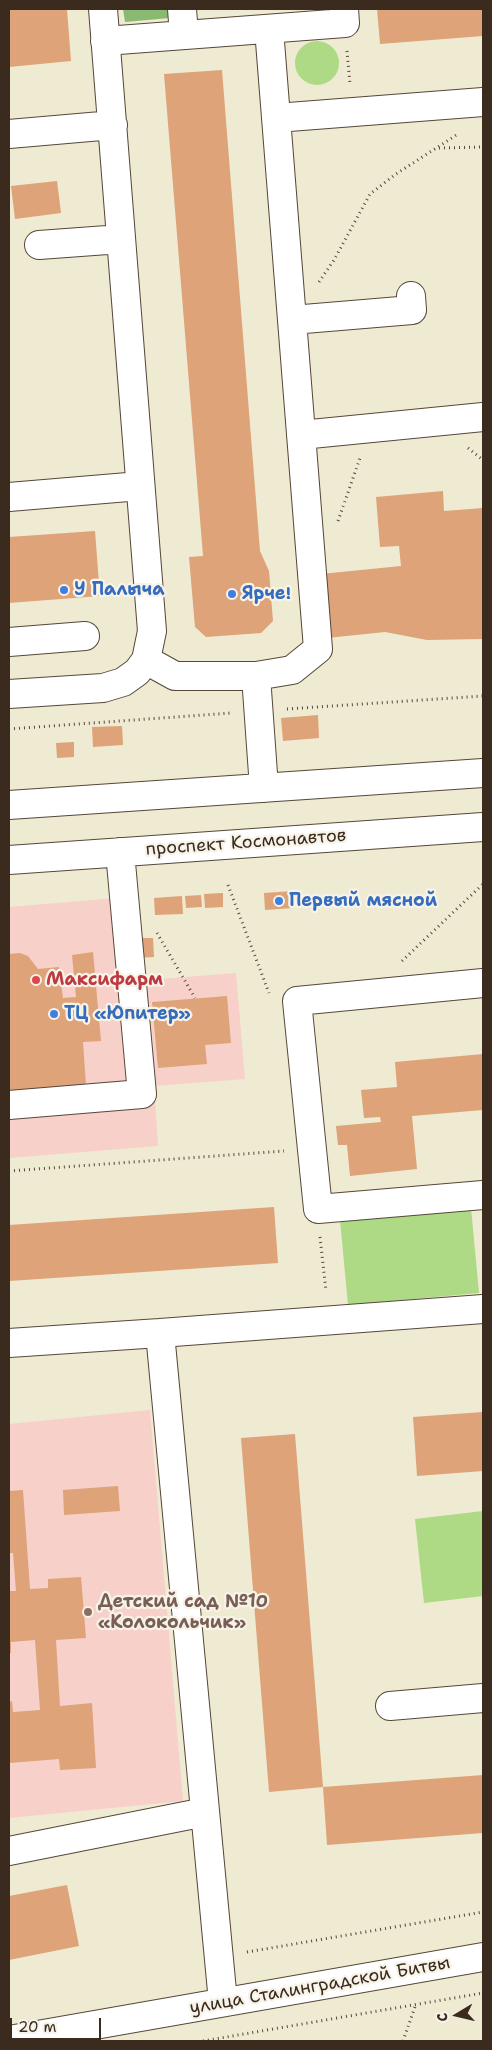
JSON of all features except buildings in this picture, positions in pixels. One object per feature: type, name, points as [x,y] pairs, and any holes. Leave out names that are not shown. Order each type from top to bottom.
[{"type":"street","points":[[9,694],[103,688],[123,682],[137,672],[146,660],[152,631],[103,9]]},
{"type":"street","points":[[182,9],[184,35]]},
{"type":"street","points":[[106,42],[269,29],[344,16]]},
{"type":"street","points":[[146,660],[175,676],[256,676],[292,670],[318,649],[269,29]]},
{"type":"street","points":[[276,118],[483,102]]},
{"type":"street","points":[[9,134],[112,125]]},
{"type":"street","points":[[39,245],[121,239]]},
{"type":"street","points":[[292,320],[412,310],[411,296]]},
{"type":"street","points":[[301,435],[483,417]]},
{"type":"street","points":[[9,496],[140,486]]},
{"type":"street","points":[[9,642],[85,636]]},
{"type":"street","points":[[256,676],[264,788]]},
{"type":"street","points":[[9,805],[483,773]]},
{"type":"street","name":"проспект Космонавтов","points":[[9,860],[483,827]]},
{"type":"street","points":[[9,1105],[142,1094],[120,852]]},
{"type":"street","points":[[483,983],[297,1001],[318,1209],[483,1194]]},
{"type":"street","points":[[9,1343],[483,1309]]},
{"type":"street","points":[[160,1333],[223,2002]]},
{"type":"street","points":[[390,1706],[483,1698]]},
{"type":"street","points":[[9,1851],[205,1812]]},
{"type":"street","name":"улица Сталинградской Битвы","points":[[9,2040],[483,1957]]},
{"type":"path","points":[[344,16],[352,112]]},
{"type":"path","points":[[292,320],[334,260],[370,194],[396,174],[461,132]]},
{"type":"path","points":[[439,148],[483,147]]},
{"type":"path","points":[[464,444],[483,460]]},
{"type":"path","points":[[308,531],[336,528],[361,457]]},
{"type":"path","points":[[367,994],[483,884]]},
{"type":"path","points":[[228,885],[270,996],[297,1001]]},
{"type":"path","points":[[156,931],[162,938],[195,998]]},
{"type":"path","points":[[9,1171],[312,1149]]},
{"type":"path","points":[[318,1209],[329,1320]]},
{"type":"path","points":[[219,1956],[483,1912]]},
{"type":"path","points":[[203,2041],[483,1992]]},
{"type":"path","points":[[403,2041],[416,2004]]},
{"type":"shaded area","points":[[128,897],[135,981],[236,973],[245,1079],[154,1086],[158,1146],[9,1158],[9,907]]},
{"type":"shaded area","name":"Детский сад №10 «Колокольчик»","points":[[150,1410],[183,1801],[9,1818],[9,1424]]},
{"type":"green space","points":[[123,9],[170,9],[170,18],[125,22]]},
{"type":"green space","points":[[313,41],[321,41],[333,47],[339,63],[333,79],[321,85],[313,85],[301,79],[295,67],[295,59],[301,47]]},
{"type":"green space","points":[[471,1208],[479,1293],[348,1305],[340,1220]]},
{"type":"green space","points":[[483,1511],[483,1596],[424,1603],[415,1519]]},
{"type":"place","name":"У Палыча","points":[[64,590]]},
{"type":"place","name":"Ярче!","points":[[232,594]]},
{"type":"place","name":"Первый мясной","points":[[279,901]]},
{"type":"place","name":"Максифарм","points":[[36,980]]},
{"type":"place","name":"ТЦ «Юпитер»","points":[[54,1014]]},
{"type":"place","name":"Детский сад №10 «Колокольчик»","points":[[88,1612]]}]
